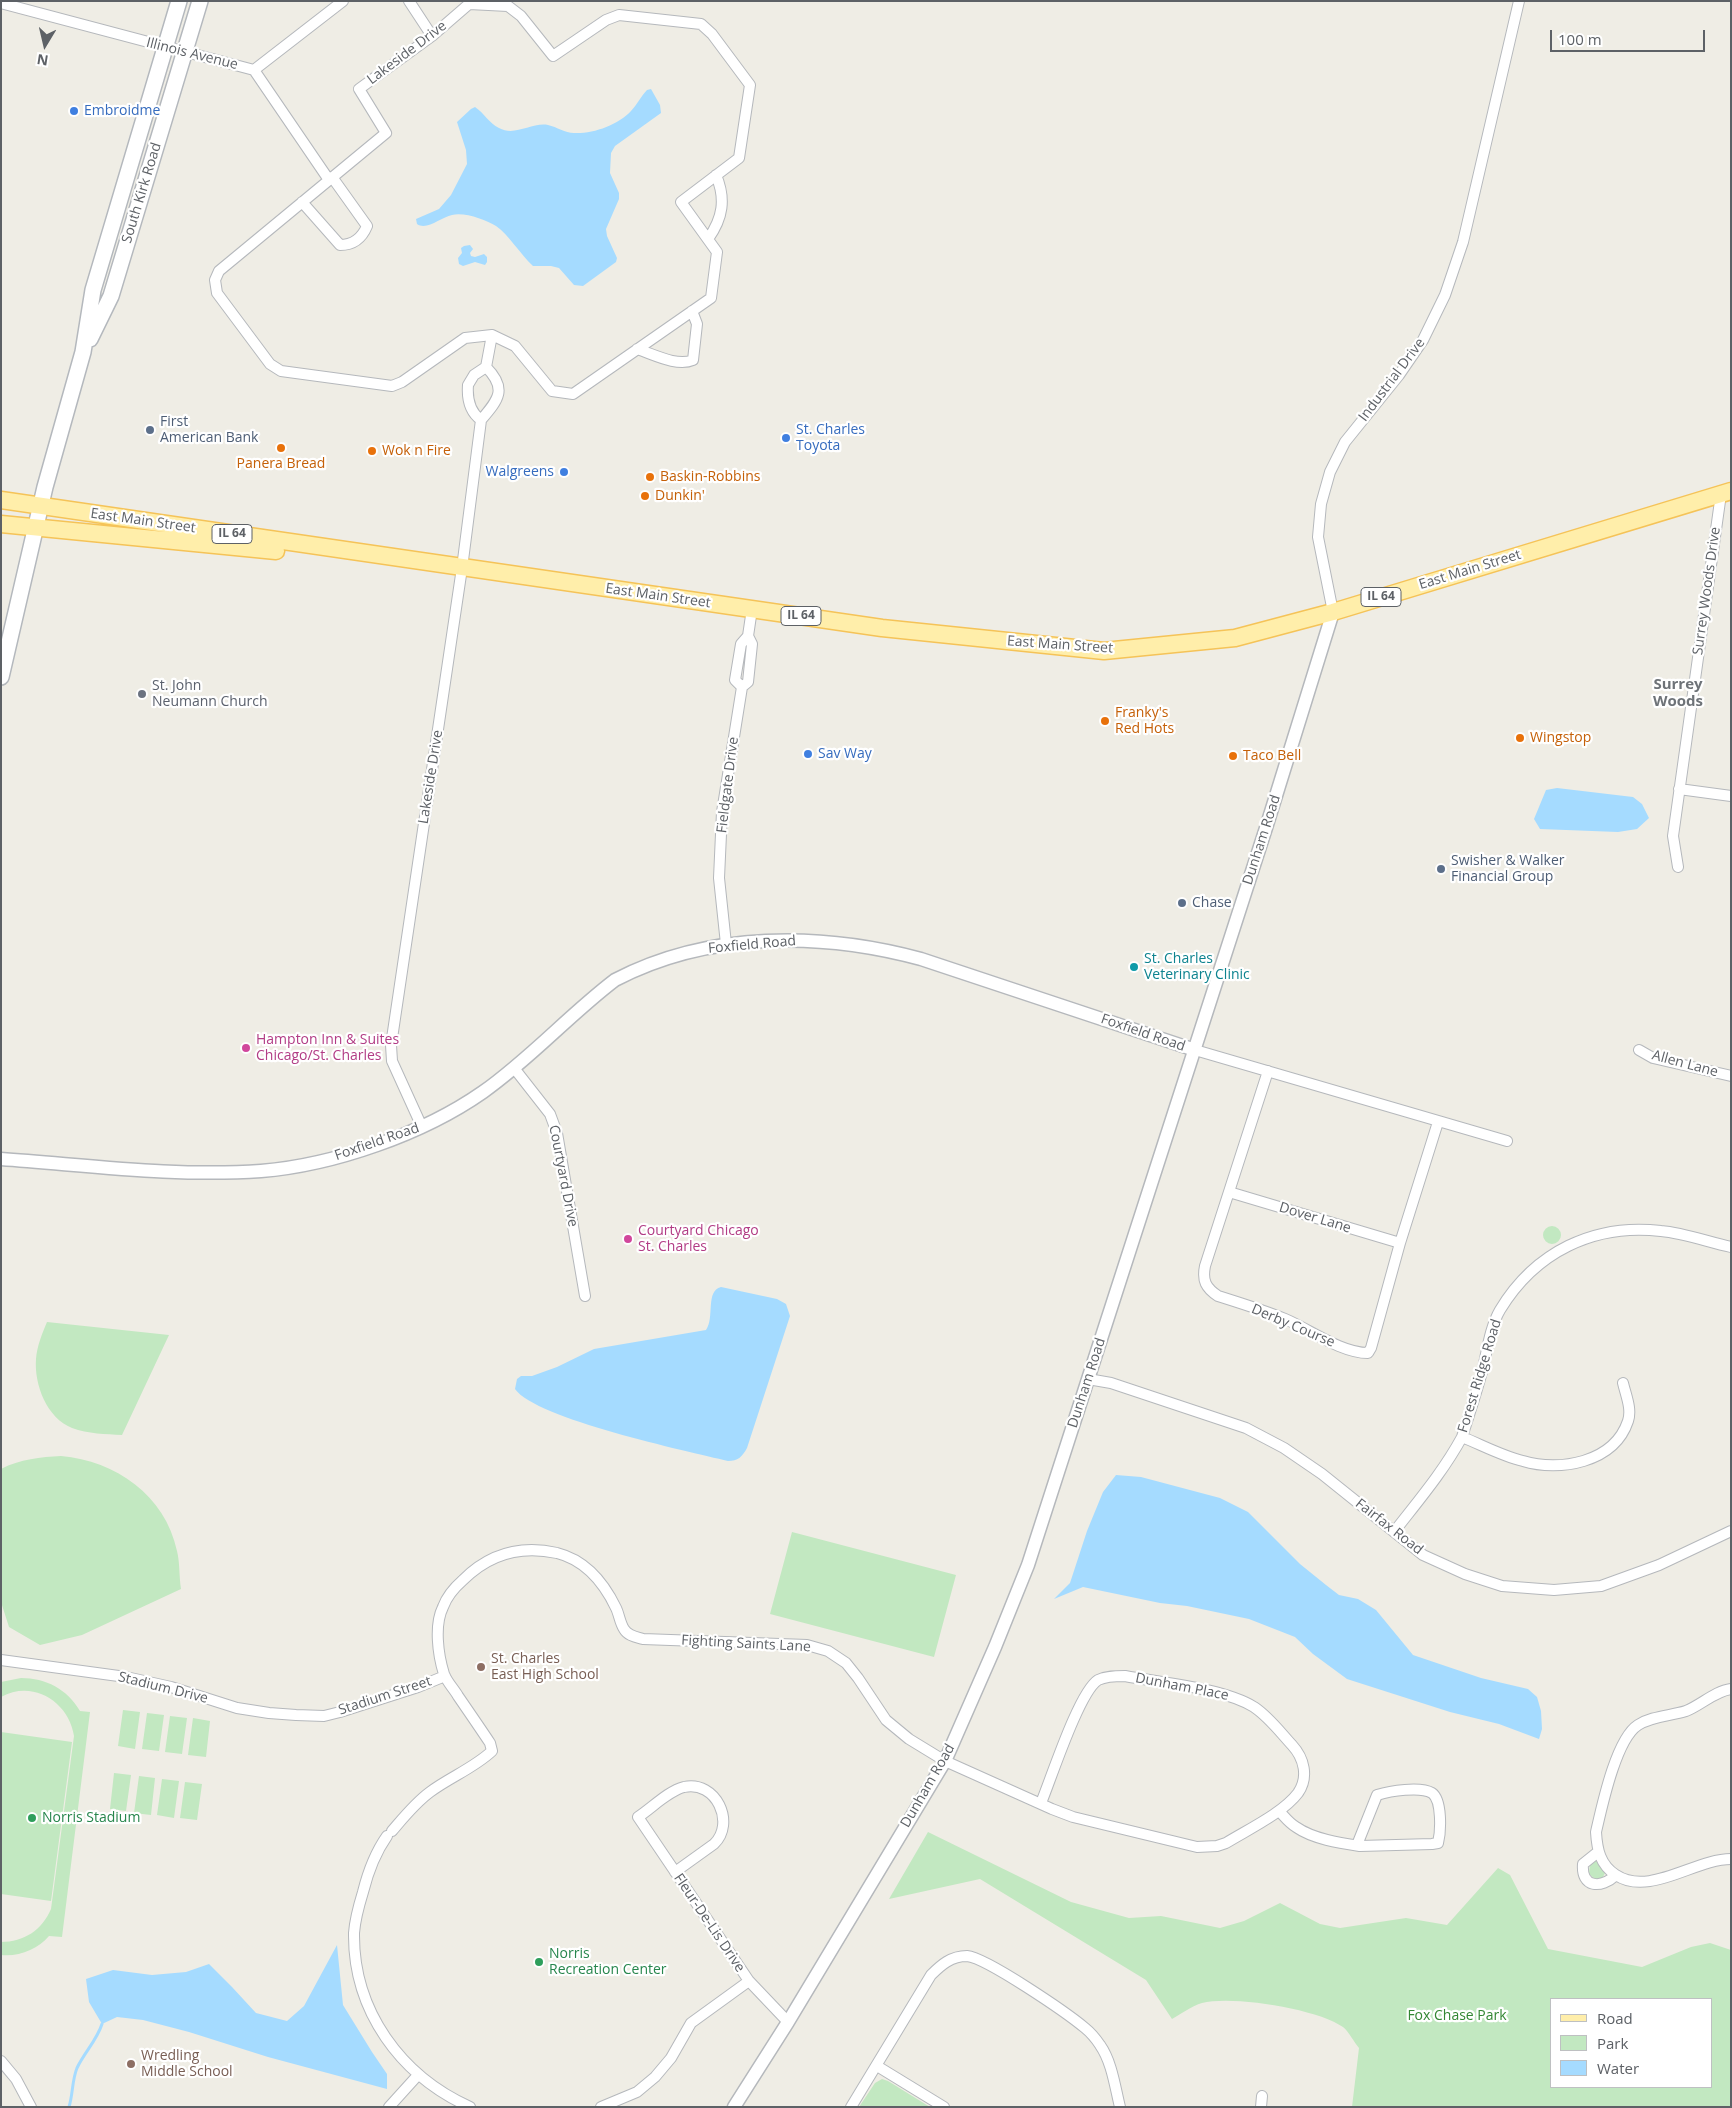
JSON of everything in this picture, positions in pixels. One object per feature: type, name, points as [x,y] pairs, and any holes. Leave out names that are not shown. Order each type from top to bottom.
[{"type":"main road","name":"South Kirk Road","points":[[1,677],[40,506],[83,352],[93,290],[180,1]]},
{"type":"main road","name":"South Kirk Road","points":[[83,352],[111,296],[200,1]]},
{"type":"main road","name":"East Main Street","points":[[1,500],[882,628],[1104,651],[1234,638],[1334,612],[1726,492]]},
{"type":"main road","name":"East Main Street","points":[[1,524],[462,568]]},
{"type":"street","points":[[254,70],[343,1]]},
{"type":"street","points":[[409,1],[432,36]]},
{"type":"street","name":"Industrial Drive","points":[[1334,612],[1318,537],[1321,504],[1330,472],[1345,442],[1399,375],[1423,340],[1445,295],[1463,242],[1519,1]]},
{"type":"street","name":"Lakeside Drive","points":[[483,3],[508,6],[521,16],[553,56],[606,20],[619,15],[701,24],[712,34],[750,85],[738,158],[681,202],[717,252],[711,298],[573,394],[552,391],[515,346],[492,335],[465,338],[402,382],[392,386],[281,372],[270,364],[217,293],[215,280],[219,271],[386,133],[359,89],[432,36],[469,4],[483,3]]},
{"type":"street","name":"Illinois Avenue","points":[[1,4],[254,70],[330,178],[367,226],[364,234],[350,245],[340,245],[302,202]]},
{"type":"street","points":[[708,240],[717,227],[723,201],[722,189],[716,175]]},
{"type":"street","points":[[637,349],[676,362],[693,360],[697,324],[692,311]]},
{"type":"street","points":[[481,420],[474,415],[472,410],[468,385],[474,376],[486,367],[492,335]]},
{"type":"street","name":"Lakeside Drive","points":[[422,1127],[392,1061],[390,1045],[462,568],[481,420],[492,407],[499,393],[498,381],[486,367]]},
{"type":"street","name":"Surrey Woods Drive","points":[[1678,867],[1673,836],[1726,492]]},
{"type":"street","name":"Fieldgate Drive","points":[[726,944],[719,878],[722,812],[742,687],[735,680],[740,644],[748,636],[752,609]]},
{"type":"street","name":"Dunham Road","points":[[734,2107],[788,2022],[945,1761],[995,1648],[1028,1564],[1195,1050],[1334,612]]},
{"type":"street","points":[[1680,789],[1731,796]]},
{"type":"street","name":"Foxfield Road","points":[[1,1159],[206,1173],[263,1171],[348,1155],[398,1138],[422,1127],[482,1093],[514,1068],[596,995],[615,980],[639,967],[666,957],[726,944],[789,940],[821,940],[893,951],[1195,1050],[1507,1141]]},
{"type":"street","name":"Allen Lane","points":[[1639,1050],[1653,1058],[1731,1076]]},
{"type":"street","name":"Courtyard Drive","points":[[514,1068],[550,1114],[557,1133],[585,1296]]},
{"type":"street","name":"Derby Course","points":[[1268,1071],[1205,1266],[1204,1282],[1210,1291],[1218,1296],[1286,1319],[1361,1353],[1368,1353],[1371,1348],[1400,1243],[1438,1122]]},
{"type":"street","name":"Dover Lane","points":[[1230,1192],[1400,1243]]},
{"type":"street","name":"Forest Ridge Road","points":[[1394,1532],[1429,1489],[1462,1437],[1500,1311],[1541,1262],[1575,1243],[1610,1231],[1662,1231],[1731,1247]]},
{"type":"street","name":"Fairfax Road","points":[[1088,1378],[1111,1383],[1246,1428],[1284,1448],[1322,1474],[1423,1555],[1465,1574],[1502,1586],[1554,1590],[1601,1586],[1659,1565],[1731,1531]]},
{"type":"street","points":[[1462,1437],[1523,1462],[1553,1466],[1578,1464],[1600,1455],[1617,1440],[1628,1421],[1629,1406],[1623,1384]]},
{"type":"street","name":"Fighting Saints Lane","points":[[445,1676],[440,1656],[438,1632],[442,1607],[453,1590],[488,1559],[510,1551],[535,1550],[558,1554],[584,1566],[604,1586],[617,1610],[624,1630],[632,1636],[643,1639],[807,1645],[828,1651],[846,1663],[886,1720],[909,1739],[945,1761]]},
{"type":"street","name":"Stadium Drive","points":[[1,1660],[126,1677],[171,1687],[245,1709],[269,1713],[324,1716]]},
{"type":"street","points":[[445,1676],[490,1744],[492,1751],[473,1766],[432,1790],[417,1802],[389,1833],[376,1853],[358,1908],[354,1932],[356,1958],[362,1985],[376,2024],[394,2050],[418,2075],[448,2097],[470,2107]]},
{"type":"street","name":"Stadium Street","points":[[324,1716],[418,1687],[445,1676]]},
{"type":"street","name":"Dunham Place","points":[[945,1761],[1041,1803],[1073,1817],[1197,1847],[1217,1846],[1226,1843],[1279,1811],[1297,1794],[1303,1782],[1305,1772],[1301,1757],[1295,1748],[1268,1718],[1241,1700],[1222,1694],[1125,1676],[1110,1676],[1098,1680],[1087,1691],[1082,1700],[1041,1803]]},
{"type":"street","points":[[1731,1690],[1712,1697],[1684,1712],[1651,1719],[1637,1726],[1630,1733],[1618,1755],[1596,1832],[1598,1852],[1603,1862],[1621,1879],[1634,1882],[1648,1881],[1710,1862],[1731,1860]]},
{"type":"street","name":"Fleur-De-Lis Drive","points":[[675,1872],[719,1839],[724,1819],[717,1801],[712,1794],[704,1789],[683,1788],[672,1793],[638,1817],[748,1981],[788,2022]]},
{"type":"street","points":[[1279,1811],[1295,1827],[1304,1832],[1344,1844],[1357,1845],[1432,1844],[1438,1843],[1440,1832],[1438,1803],[1431,1793],[1419,1790],[1385,1791],[1377,1795],[1357,1845]]},
{"type":"street","points":[[1598,1852],[1583,1864],[1585,1879],[1592,1884],[1602,1884],[1616,1875]]},
{"type":"street","points":[[851,2107],[931,1975],[945,1962],[968,1956],[984,1962],[1009,1976],[1086,2029],[1100,2045],[1106,2057],[1120,2107]]},
{"type":"street","points":[[601,2107],[636,2092],[655,2077],[672,2058],[691,2023],[748,1981]]},
{"type":"street","points":[[1,2060],[16,2078],[32,2107]]},
{"type":"street","points":[[877,2066],[944,2107]]},
{"type":"street","points":[[389,2107],[418,2075]]},
{"type":"green space","points":[[1552,1226],[1558,1229],[1561,1235],[1558,1241],[1552,1244],[1546,1241],[1543,1235],[1546,1229]]},
{"type":"green space","points":[[47,1322],[169,1335],[122,1435],[91,1433],[72,1428],[63,1423],[49,1409],[40,1390],[36,1369],[37,1349]]},
{"type":"green space","points":[[61,1456],[81,1459],[119,1473],[150,1498],[162,1513],[171,1531],[178,1556],[181,1589],[82,1635],[40,1645],[9,1627],[1,1602],[1,1469],[23,1461]]},
{"type":"green space","points":[[792,1532],[956,1575],[934,1657],[770,1614]]},
{"type":"green space","points":[[21,1678],[39,1680],[55,1686],[75,1703],[80,1711],[90,1712],[62,1937],[49,1936],[45,1941],[28,1951],[15,1955],[1,1955],[1,1942],[25,1937],[43,1923],[51,1909],[74,1736],[71,1724],[65,1713],[48,1697],[37,1692],[25,1691],[13,1692],[1,1697],[1,1682]]},
{"type":"green space","points":[[123,1710],[140,1712],[135,1749],[118,1746]]},
{"type":"green space","points":[[147,1713],[164,1715],[159,1751],[142,1749]]},
{"type":"green space","points":[[170,1716],[187,1718],[182,1754],[165,1752]]},
{"type":"green space","points":[[193,1718],[210,1721],[206,1757],[188,1755]]},
{"type":"green space","name":"Norris Stadium","points":[[1,1732],[72,1742],[51,1901],[1,1894]]},
{"type":"green space","points":[[114,1773],[131,1775],[126,1811],[110,1809]]},
{"type":"green space","points":[[139,1776],[155,1778],[151,1815],[134,1813]]},
{"type":"green space","points":[[162,1779],[179,1781],[174,1818],[157,1815]]},
{"type":"green space","points":[[185,1782],[202,1784],[197,1820],[180,1818]]},
{"type":"green space","name":"Fox Chase Park","points":[[928,1832],[1071,1902],[1129,1918],[1161,1916],[1220,1928],[1244,1921],[1280,1903],[1320,1924],[1340,1928],[1406,1918],[1447,1925],[1498,1868],[1510,1875],[1548,1949],[1642,1967],[1691,1947],[1710,1943],[1731,1950],[1731,2107],[1352,2107],[1359,2048],[1343,2027],[1331,2020],[1295,2009],[1253,2002],[1233,2001],[1202,2003],[1172,2019],[1146,1980],[980,1879],[889,1899]]},
{"type":"green space","points":[[1596,1860],[1605,1873],[1602,1879],[1595,1879],[1589,1874],[1590,1863]]},
{"type":"green space","points":[[882,2079],[930,2107],[859,2107],[875,2083]]},
{"type":"water","points":[[651,89],[660,105],[661,113],[615,146],[611,153],[610,173],[619,193],[619,199],[606,229],[607,236],[617,258],[616,262],[583,286],[574,285],[559,268],[533,266],[501,230],[481,219],[457,214],[425,226],[417,224],[416,219],[439,209],[451,195],[467,164],[466,150],[457,122],[471,109],[475,107],[492,123],[505,130],[511,131],[536,125],[548,125],[571,133],[581,133],[605,128],[626,116],[647,90]]},
{"type":"water","points":[[470,245],[473,249],[470,253],[471,256],[475,257],[484,254],[487,257],[485,265],[475,262],[463,266],[459,264],[458,258],[462,253],[461,248]]},
{"type":"water","points":[[1557,788],[1633,797],[1642,804],[1649,818],[1637,829],[1618,832],[1540,829],[1534,819],[1546,790]]},
{"type":"water","points":[[721,1287],[777,1299],[786,1304],[790,1316],[747,1448],[737,1459],[728,1461],[648,1442],[581,1422],[551,1412],[528,1400],[515,1389],[517,1379],[521,1376],[532,1376],[557,1367],[594,1349],[706,1330],[709,1325],[713,1294]]},
{"type":"water","points":[[1116,1475],[1141,1477],[1220,1498],[1248,1512],[1300,1564],[1339,1595],[1358,1599],[1376,1610],[1413,1655],[1481,1678],[1528,1689],[1537,1697],[1541,1711],[1542,1729],[1539,1739],[1499,1724],[1450,1712],[1347,1679],[1313,1654],[1295,1637],[1249,1619],[1083,1587],[1054,1599],[1070,1583],[1087,1531],[1103,1492]]},
{"type":"water","points":[[337,1945],[343,2005],[387,2074],[387,2089],[268,2057],[189,2032],[143,2020],[117,2017],[102,2024],[89,2002],[86,1979],[113,1970],[152,1975],[186,1972],[209,1964],[256,2013],[287,2021],[304,2006]]},
{"type":"waterway","points":[[69,2107],[77,2068],[97,2036],[102,2024]]},
{"type":"place","name":"Embroidme","points":[[74,111]]},
{"type":"place","name":"First American Bank","points":[[150,430]]},
{"type":"place","name":"St. Charles Toyota","points":[[786,438]]},
{"type":"place","name":"Panera Bread","points":[[281,448]]},
{"type":"place","name":"Wok n Fire","points":[[372,451]]},
{"type":"place","name":"Walgreens","points":[[564,472]]},
{"type":"place","name":"Baskin-Robbins","points":[[650,477]]},
{"type":"place","name":"Dunkin'","points":[[645,496]]},
{"type":"place","name":"St. John Neumann Church","points":[[142,694]]},
{"type":"place","name":"Franky's Red Hots","points":[[1105,721]]},
{"type":"place","name":"Wingstop","points":[[1520,738]]},
{"type":"place","name":"Sav Way","points":[[808,754]]},
{"type":"place","name":"Taco Bell","points":[[1233,756]]},
{"type":"place","name":"Swisher & Walker Financial Group","points":[[1441,869]]},
{"type":"place","name":"Chase","points":[[1182,903]]},
{"type":"place","name":"St. Charles Veterinary Clinic","points":[[1134,967]]},
{"type":"place","name":"Hampton Inn & Suites Chicago/St. Charles","points":[[246,1048]]},
{"type":"place","name":"Courtyard Chicago St. Charles","points":[[628,1239]]},
{"type":"place","name":"St. Charles East High School","points":[[481,1667]]},
{"type":"place","name":"Norris Stadium","points":[[32,1818]]},
{"type":"place","name":"Norris Recreation Center","points":[[539,1962]]},
{"type":"place","name":"Wredling Middle School","points":[[131,2064]]},
{"type":"district","name":"Surrey Woods","points":[[1678,694]]}]
